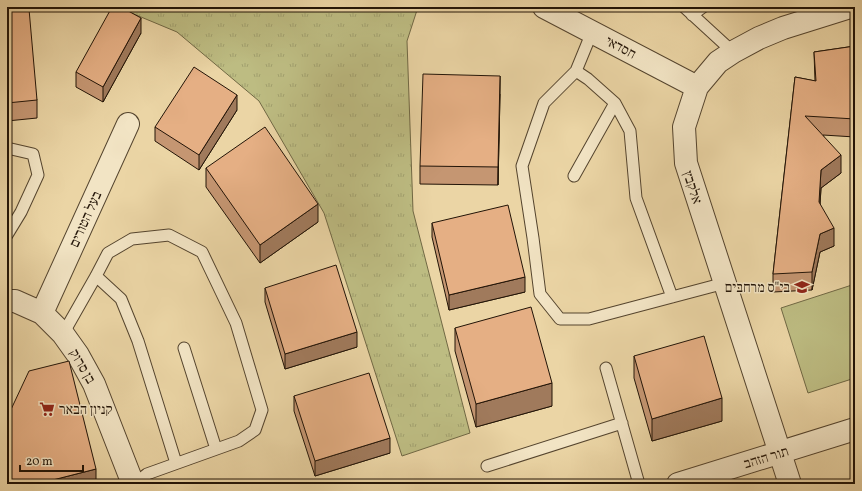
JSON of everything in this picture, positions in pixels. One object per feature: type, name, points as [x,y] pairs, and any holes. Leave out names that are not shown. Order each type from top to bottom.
[{"type":"street","name":"חסדאי","points":[[544,7],[697,87]]},
{"type":"street","name":"אלקבץ","points":[[790,484],[686,163],[684,127],[697,87],[718,62],[759,38],[783,28],[850,7]]},
{"type":"street","name":"בעל הטורים","points":[[42,313],[128,124]]},
{"type":"street","name":"בן סרוק","points":[[7,301],[15,301],[42,313],[63,334],[78,355],[94,384],[134,484]]},
{"type":"street","name":"תור הזהב","points":[[678,484],[855,429]]},
{"type":"lane","points":[[684,7],[733,52]]},
{"type":"lane","points":[[692,15],[703,7]]},
{"type":"lane","points":[[592,32],[576,71],[544,103],[522,166],[540,294],[560,319],[589,319],[725,283]]},
{"type":"lane","points":[[576,71],[588,79],[614,103],[630,131],[636,198],[672,297]]},
{"type":"lane","points":[[574,176],[614,103]]},
{"type":"lane","points":[[7,148],[33,154],[38,175],[21,212],[7,235]]},
{"type":"lane","points":[[63,334],[108,252],[132,239],[169,235],[202,252],[236,323],[262,410],[255,430],[239,441],[147,474],[134,484]]},
{"type":"lane","points":[[96,276],[121,299],[138,341],[176,463]]},
{"type":"lane","points":[[184,348],[216,450]]},
{"type":"lane","points":[[606,368],[639,484]]},
{"type":"lane","points":[[487,466],[622,423]]},
{"type":"green space","points":[[117,7],[418,7],[407,41],[413,211],[470,433],[402,456],[324,213],[259,101],[177,32]]},
{"type":"green space","points":[[855,284],[855,378],[808,393],[781,308]]},
{"type":"building","points":[[112,7],[121,7],[141,18],[103,87],[76,72]]},
{"type":"building","points":[[29,9],[37,100],[7,103],[7,11]]},
{"type":"building","points":[[855,46],[855,119],[805,116],[841,155],[821,170],[819,202],[834,228],[820,234],[812,272],[773,274],[795,77],[816,81],[814,52]]},
{"type":"building","points":[[194,67],[237,95],[199,155],[155,127]]},
{"type":"building","points":[[423,74],[500,76],[498,167],[420,166]]},
{"type":"building","points":[[265,127],[318,204],[260,245],[206,168]]},
{"type":"building","points":[[508,205],[525,277],[449,295],[432,223]]},
{"type":"building","points":[[336,265],[357,332],[285,354],[265,288]]},
{"type":"building","points":[[531,307],[552,383],[476,404],[455,328]]},
{"type":"building","points":[[704,336],[722,398],[652,419],[634,356]]},
{"type":"building","name":"קניון הבאר","points":[[69,361],[96,469],[37,484],[7,484],[7,418],[29,371]]},
{"type":"building","points":[[369,373],[390,438],[315,461],[294,396]]},
{"type":"place","name":"בי\"ס מרחבים","points":[[802,287]]},
{"type":"place","name":"קניון הבאר","points":[[47,409]]}]
